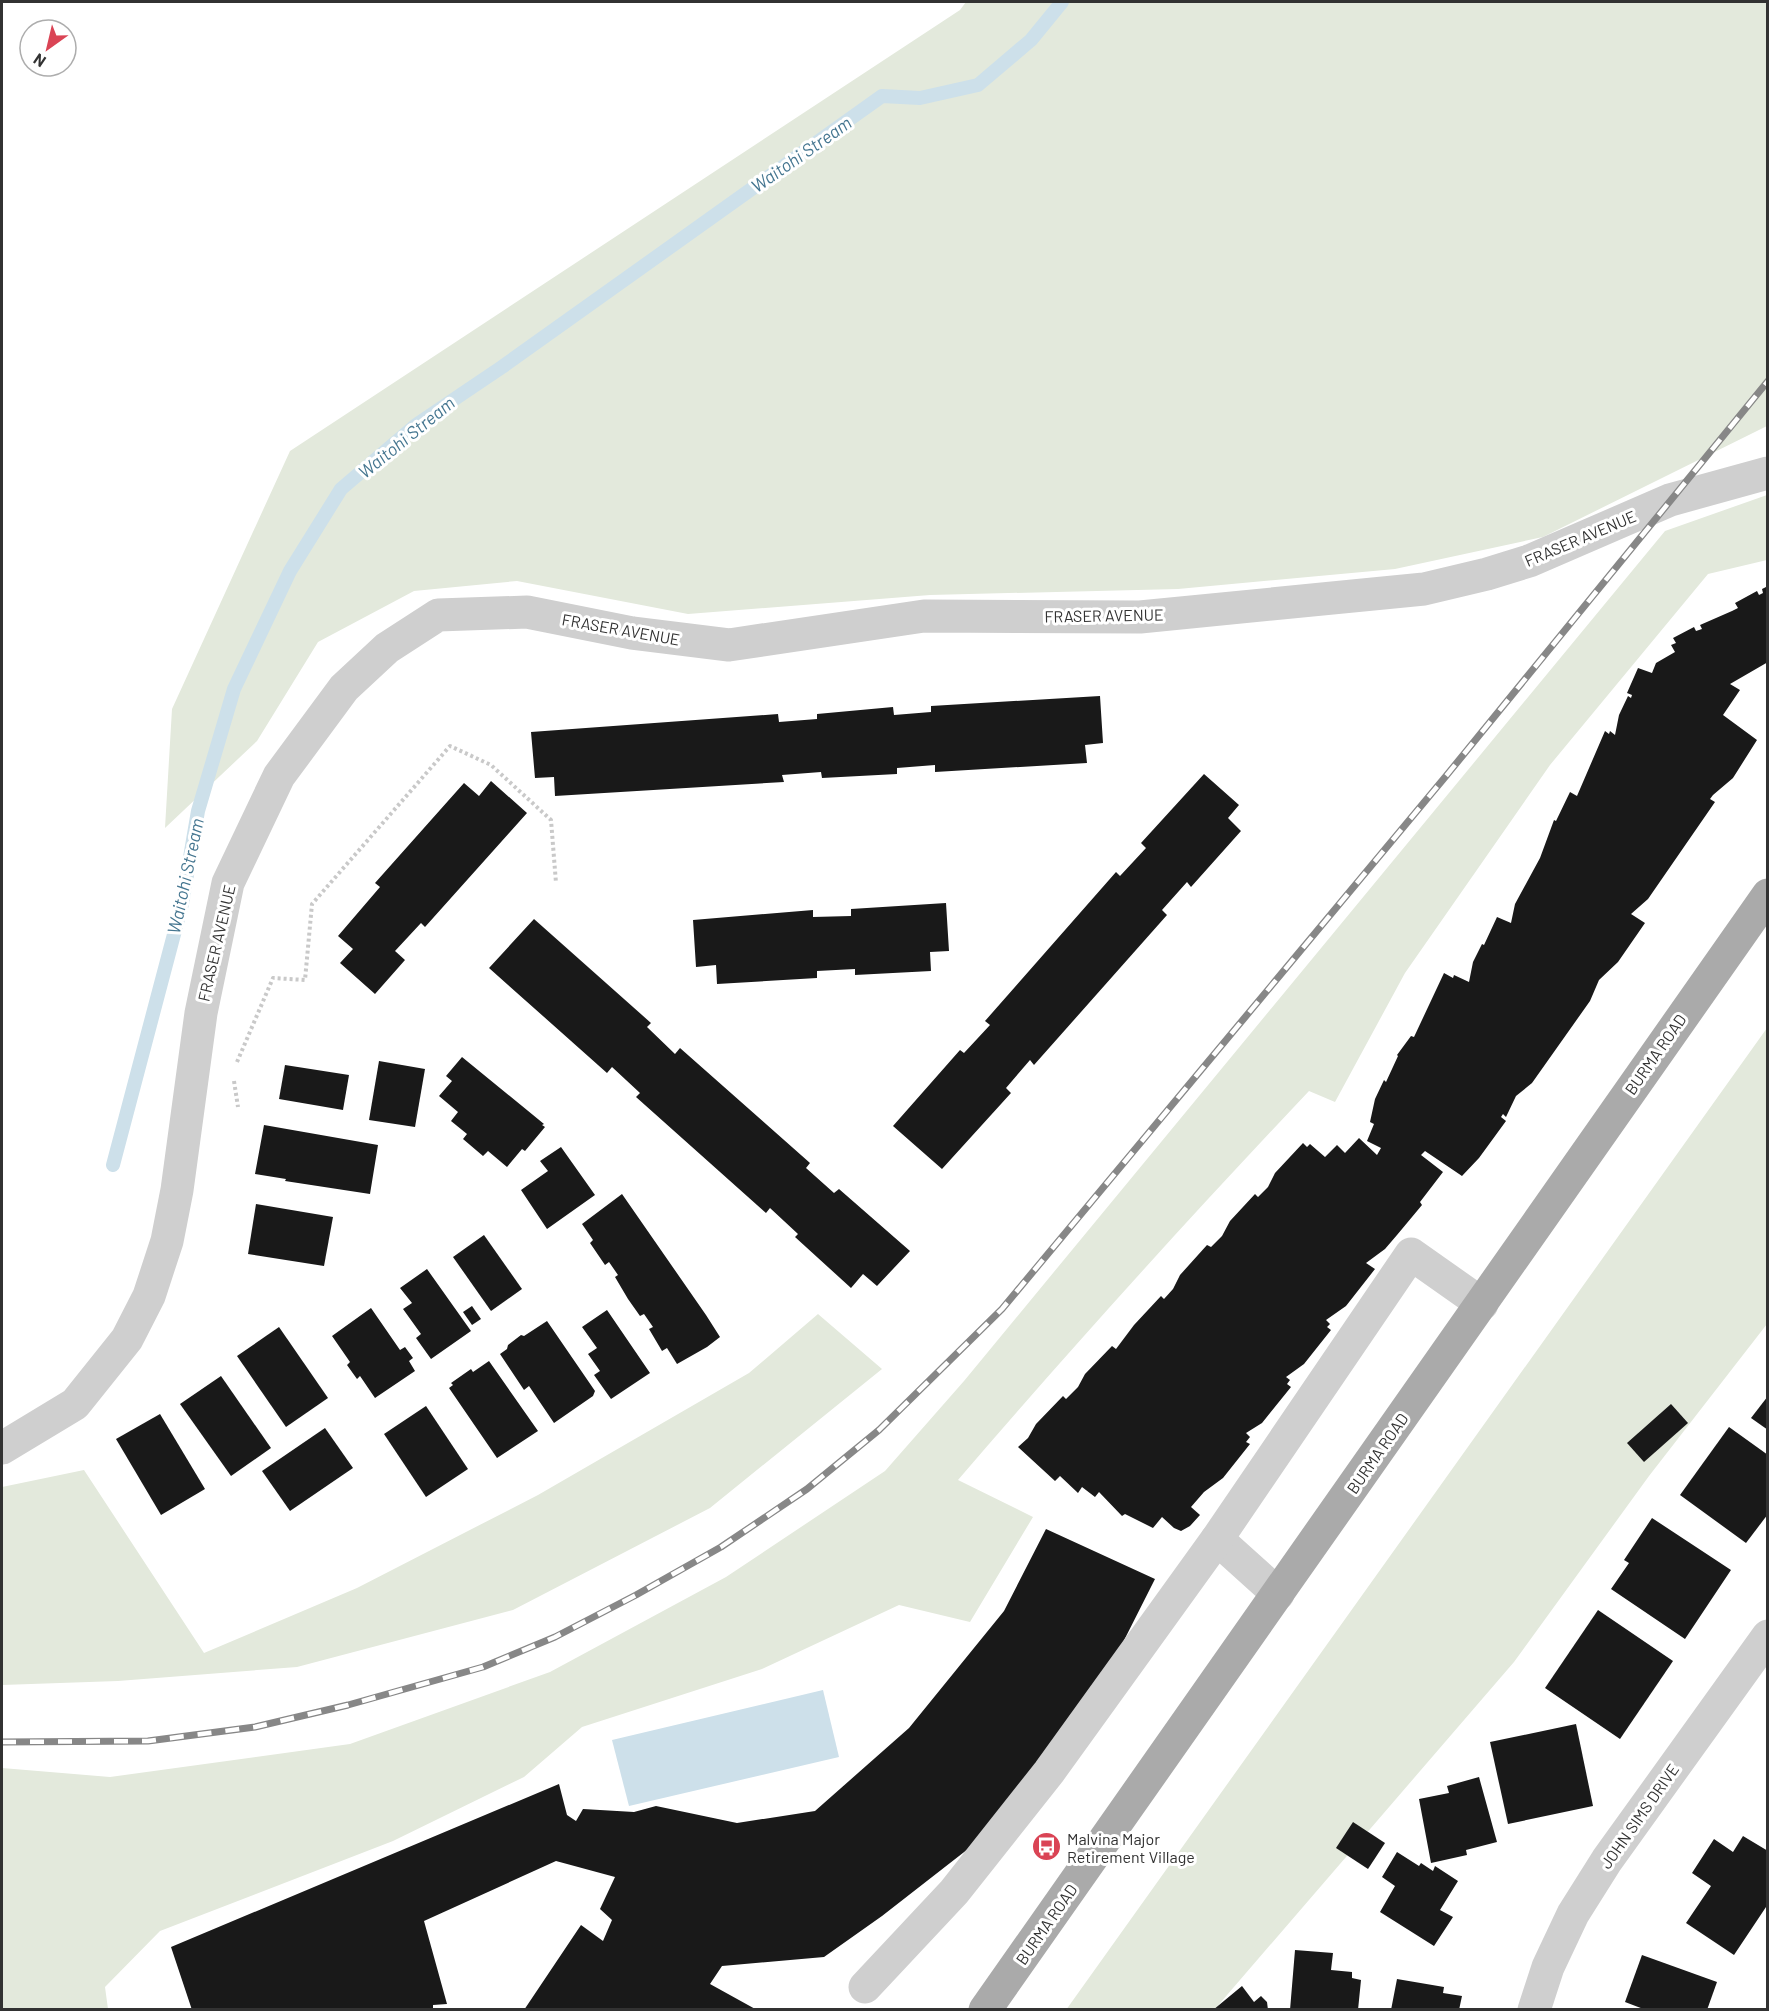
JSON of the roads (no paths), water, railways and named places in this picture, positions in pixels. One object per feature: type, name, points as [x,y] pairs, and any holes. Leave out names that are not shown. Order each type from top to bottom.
[{"type":"main road","name":"BURMA ROAD","points":[[985,2010],[1767,895]]},
{"type":"street","name":"FRASER AVENUE","points":[[2,1448],[75,1404],[127,1339],[148,1296],[166,1241],[177,1190],[201,1013],[228,883],[279,776],[344,688],[387,648],[438,615],[527,612],[632,633],[729,645],[924,616],[1140,617],[1424,589],[1529,561],[1670,500],[1767,473]]},
{"type":"street","points":[[865,1987],[954,1892],[1035,1790],[1217,1539],[1411,1254],[1482,1304]]},
{"type":"street","points":[[1217,1539],[1278,1594]]},
{"type":"street","name":"JOHN SIMS DRIVE","points":[[1534,2010],[1548,1967],[1573,1914],[1607,1860],[1767,1636]]},
{"type":"water","points":[[823,1690],[839,1757],[629,1806],[612,1740]]},
{"type":"waterway","name":"Waitohi Stream","points":[[113,1165],[182,904],[198,811],[234,689],[290,571],[341,489],[416,425],[502,367],[882,96],[920,98],[978,85],[1031,40],[1062,2]]},
{"type":"railway","points":[[2,1742],[148,1741],[255,1727],[348,1705],[483,1667],[555,1637],[636,1595],[721,1547],[807,1489],[879,1430],[1002,1309],[1446,776],[1768,381]]},
{"type":"place","name":"Malvina Major Retirement Village","points":[[1046,1847]]}]
